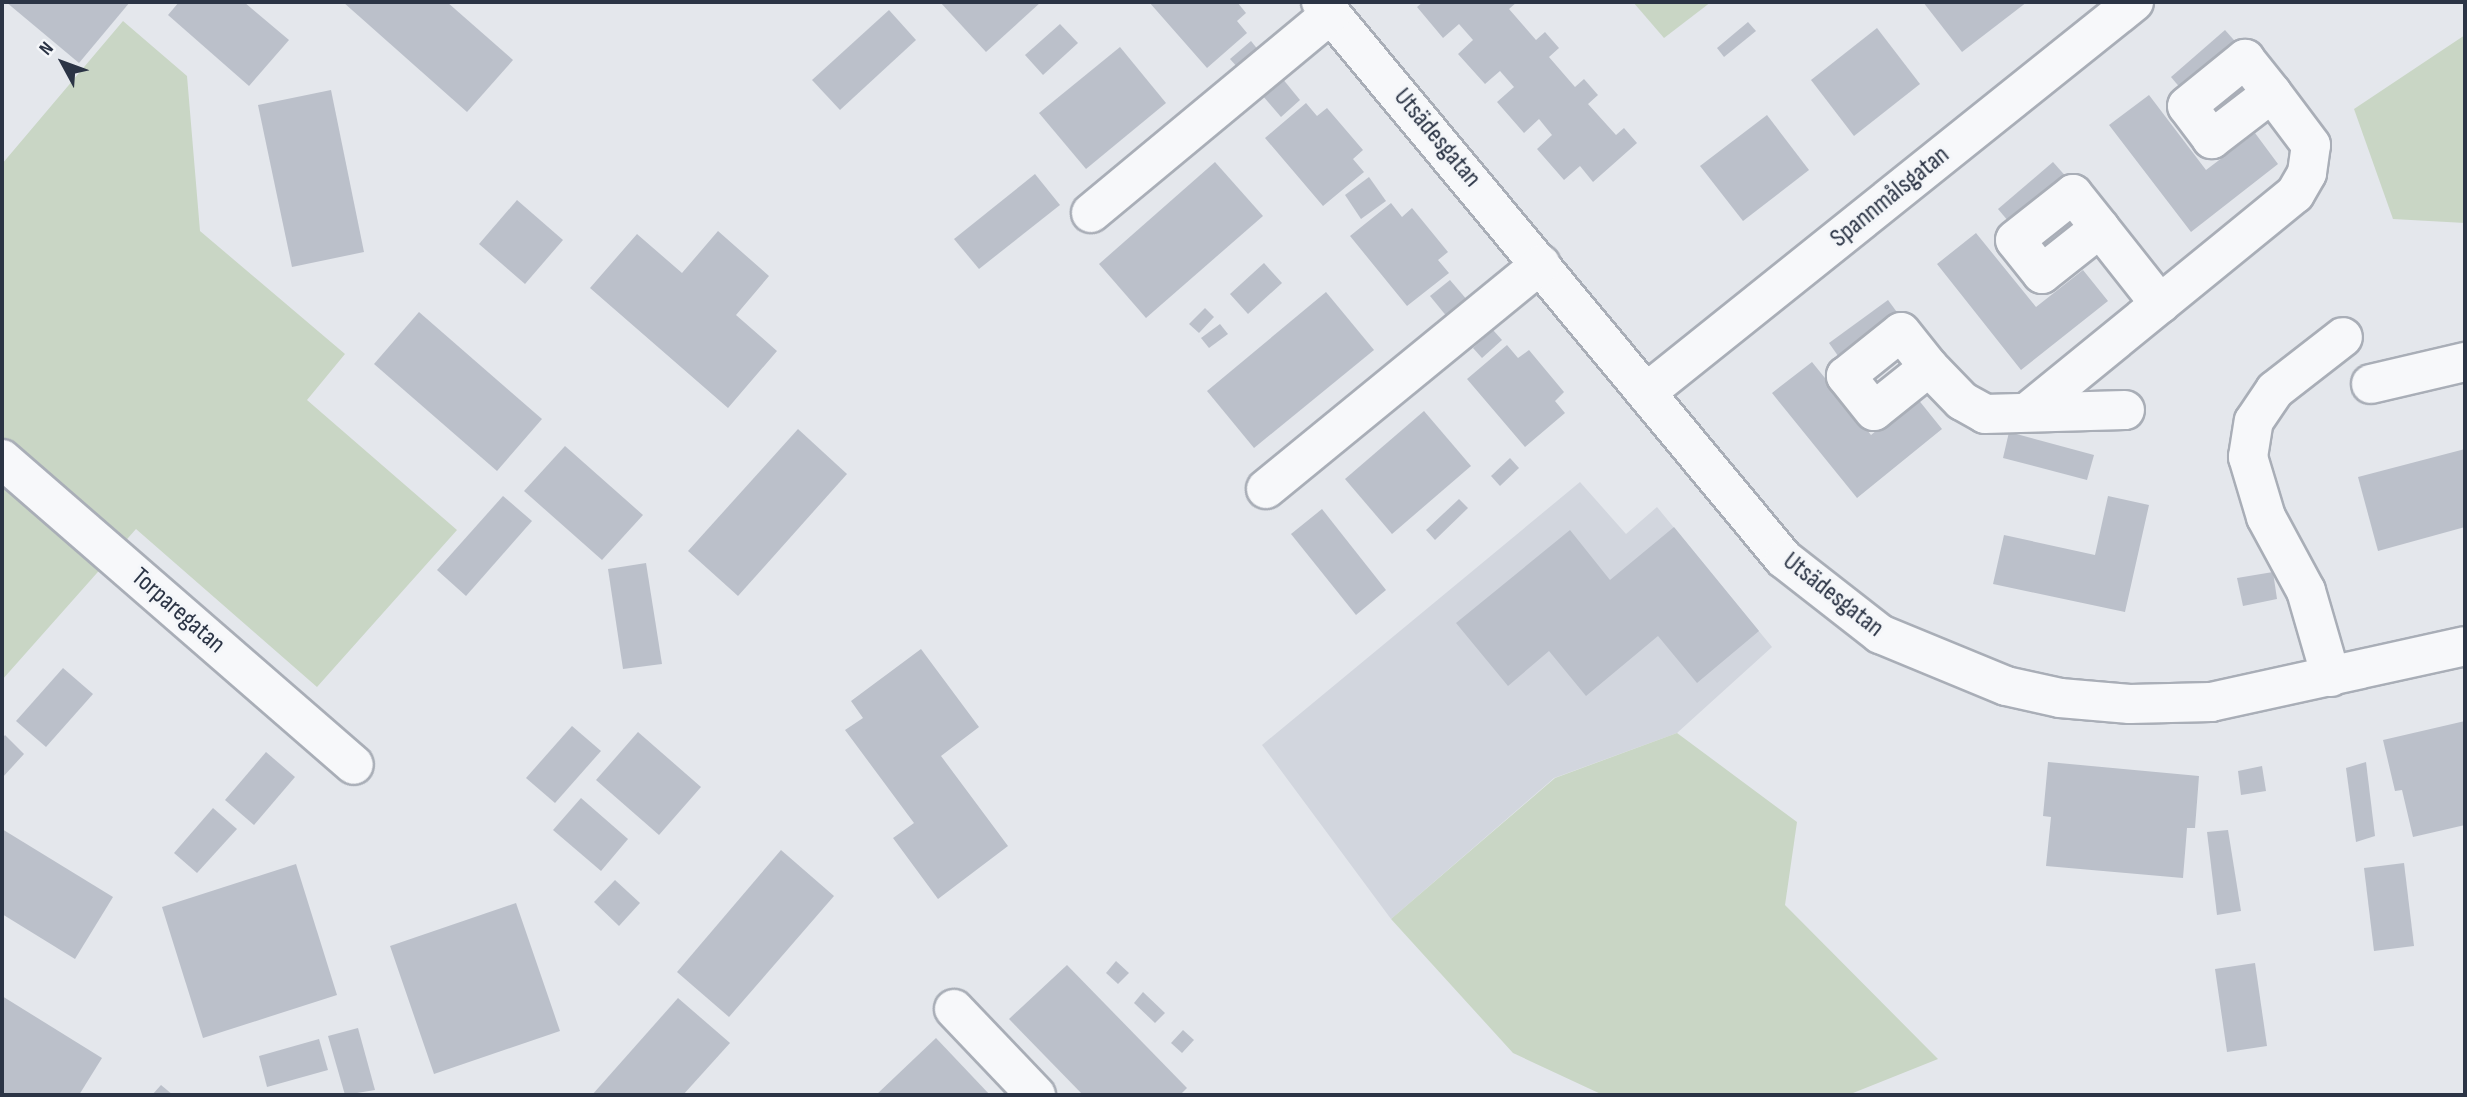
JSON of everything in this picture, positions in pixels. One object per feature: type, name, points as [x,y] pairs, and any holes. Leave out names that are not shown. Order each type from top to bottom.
[{"type":"street","name":"Spannmålsgatan","points":[[1647,392],[2134,2]]},
{"type":"street","name":"Utsädesgatan","points":[[1091,213],[1326,8],[1784,559],[1880,634],[1938,661],[2006,685],[2060,698],[2130,704],[2211,702],[2465,646]]},
{"type":"street","points":[[2030,410],[2295,194],[2307,173],[2311,145],[2272,93]]},
{"type":"street","points":[[2100,228],[2161,304]]},
{"type":"street","points":[[1266,489],[1541,264]]},
{"type":"street","points":[[2330,677],[2306,591],[2266,517],[2248,457],[2254,421],[2274,390],[2343,337]]},
{"type":"street","points":[[2371,384],[2465,362]]},
{"type":"street","points":[[1929,367],[1962,401],[1985,414],[2030,410],[2125,410]]},
{"type":"street","name":"Torparegatan","points":[[2,459],[354,765]]},
{"type":"street","points":[[954,1009],[1036,1095]]},
{"type":"shaded area","points":[[1580,482],[1626,534],[1657,507],[1772,647],[1677,733],[1554,778],[1391,919],[1262,745]]},
{"type":"green space","points":[[1633,2],[1711,2],[1664,38]]},
{"type":"green space","points":[[123,21],[187,76],[200,231],[345,354],[307,400],[457,530],[317,687],[136,529],[2,680],[2,164]]},
{"type":"green space","points":[[2465,35],[2465,223],[2393,219],[2354,109]]},
{"type":"green space","points":[[1677,733],[1797,822],[1785,905],[1938,1059],[1848,1095],[1603,1095],[1513,1053],[1391,919],[1555,778]]},
{"type":"building","points":[[6,2],[130,2],[79,63]]},
{"type":"building","points":[[179,2],[244,2],[289,40],[249,86],[168,15]]},
{"type":"building","points":[[343,2],[447,2],[513,60],[467,112]]},
{"type":"building","points":[[940,2],[1041,2],[986,52]]},
{"type":"building","points":[[1149,2],[1237,2],[1246,13],[1237,21],[1247,33],[1207,68]]},
{"type":"building","points":[[1423,2],[1517,2],[1509,9],[1536,40],[1545,32],[1559,48],[1549,57],[1575,87],[1584,79],[1598,95],[1588,104],[1616,135],[1624,128],[1637,143],[1593,182],[1580,166],[1564,180],[1537,149],[1552,135],[1539,119],[1524,133],[1497,102],[1514,87],[1500,71],[1485,84],[1458,54],[1473,40],[1459,24],[1443,38],[1417,7]]},
{"type":"building","points":[[1923,2],[2027,2],[1962,52]]},
{"type":"building","points":[[889,10],[916,40],[840,110],[812,80]]},
{"type":"building","points":[[1748,22],[1756,31],[1724,57],[1717,48]]},
{"type":"building","points":[[1060,24],[1078,43],[1043,75],[1025,55]]},
{"type":"building","points":[[1877,28],[1920,84],[1854,136],[1811,80]]},
{"type":"building","points":[[2225,30],[2241,48],[2187,96],[2171,77]]},
{"type":"building","points":[[1251,41],[1259,51],[1239,69],[1230,59]]},
{"type":"building","points":[[1120,47],[1166,103],[1086,169],[1039,113]]},
{"type":"building","points":[[1282,78],[1300,100],[1281,117],[1262,95]]},
{"type":"building","points":[[331,90],[364,252],[292,267],[258,105]]},
{"type":"building","points":[[2149,95],[2206,170],[2255,133],[2278,164],[2191,232],[2109,125]]},
{"type":"building","points":[[1306,103],[1317,116],[1327,108],[1363,150],[1353,159],[1364,172],[1323,206],[1265,138]]},
{"type":"building","points":[[1767,115],[1809,170],[1743,221],[1700,166]]},
{"type":"building","points":[[1215,162],[1263,216],[1146,318],[1099,264]]},
{"type":"building","points":[[2053,162],[2069,180],[2014,228],[1998,209]]},
{"type":"building","points":[[1035,174],[1060,205],[979,269],[954,239]]},
{"type":"building","points":[[1369,177],[1386,201],[1361,219],[1345,195]]},
{"type":"building","points":[[517,200],[563,240],[525,284],[479,244]]},
{"type":"building","points":[[1391,203],[1402,217],[1412,208],[1448,252],[1438,260],[1449,273],[1407,306],[1350,236]]},
{"type":"building","points":[[718,231],[769,276],[736,315],[777,351],[728,408],[590,288],[637,234],[682,273]]},
{"type":"building","points":[[1976,233],[2036,307],[2083,270],[2108,301],[2021,370],[1937,264]]},
{"type":"building","points":[[1264,263],[1282,283],[1248,314],[1230,294]]},
{"type":"building","points":[[1450,280],[1468,301],[1448,318],[1430,296]]},
{"type":"building","points":[[1326,292],[1374,350],[1254,448],[1207,391]]},
{"type":"building","points":[[1888,300],[1902,319],[1843,363],[1829,343]]},
{"type":"building","points":[[1205,308],[1214,317],[1199,333],[1189,324]]},
{"type":"building","points":[[419,312],[542,419],[497,471],[374,364]]},
{"type":"building","points":[[1220,324],[1228,334],[1209,348],[1201,338]]},
{"type":"building","points":[[1493,330],[1502,340],[1482,358],[1473,348]]},
{"type":"building","points":[[1507,345],[1518,358],[1529,350],[1564,392],[1555,401],[1565,413],[1525,447],[1467,379]]},
{"type":"building","points":[[1812,362],[1871,435],[1917,398],[1942,429],[1857,498],[1772,393]]},
{"type":"building","points":[[1424,411],[1471,466],[1392,534],[1345,479]]},
{"type":"building","points":[[798,429],[847,474],[738,596],[688,551]]},
{"type":"building","points":[[2009,432],[2094,455],[2087,480],[2003,458]]},
{"type":"building","points":[[565,446],[643,515],[602,560],[524,491]]},
{"type":"building","points":[[2465,449],[2465,527],[2378,551],[2358,477]]},
{"type":"building","points":[[1510,458],[1519,468],[1500,486],[1491,476]]},
{"type":"building","points":[[503,496],[532,521],[466,596],[437,570]]},
{"type":"building","points":[[2108,496],[2149,505],[2125,612],[1993,584],[2004,535],[2095,555]]},
{"type":"building","points":[[1459,499],[1468,508],[1435,540],[1426,530]]},
{"type":"building","points":[[1322,509],[1386,590],[1356,615],[1291,534]]},
{"type":"building","points":[[1674,527],[1759,631],[1697,683],[1658,636],[1586,696],[1549,651],[1508,686],[1456,623],[1570,530],[1610,580]]},
{"type":"building","points":[[646,563],[662,664],[623,669],[608,569]]},
{"type":"building","points":[[2273,572],[2277,599],[2243,606],[2237,578]]},
{"type":"building","points":[[921,649],[979,727],[941,756],[1008,846],[938,899],[893,838],[914,823],[845,730],[863,718],[851,701]]},
{"type":"building","points":[[63,668],[93,694],[46,747],[16,721]]},
{"type":"building","points":[[2465,721],[2465,825],[2413,837],[2402,790],[2395,791],[2383,740]]},
{"type":"building","points":[[572,726],[601,751],[555,803],[526,778]]},
{"type":"building","points":[[638,732],[701,787],[659,835],[596,780]]},
{"type":"building","points":[[5,735],[24,754],[2,778],[2,739]]},
{"type":"building","points":[[266,752],[295,777],[254,825],[225,800]]},
{"type":"building","points":[[2048,762],[2199,776],[2195,828],[2187,828],[2183,878],[2046,866],[2051,817],[2043,816]]},
{"type":"building","points":[[2366,762],[2375,836],[2356,842],[2346,768]]},
{"type":"building","points":[[2262,766],[2266,791],[2241,795],[2238,771]]},
{"type":"building","points":[[581,798],[628,839],[601,871],[553,830]]},
{"type":"building","points":[[213,808],[237,829],[197,873],[174,853]]},
{"type":"building","points":[[2,829],[113,897],[75,959],[2,914]]},
{"type":"building","points":[[2228,830],[2241,911],[2217,915],[2207,832]]},
{"type":"building","points":[[781,850],[834,896],[729,1017],[677,972]]},
{"type":"building","points":[[2404,863],[2414,946],[2374,951],[2364,868]]},
{"type":"building","points":[[296,864],[337,995],[203,1038],[162,907]]},
{"type":"building","points":[[615,880],[640,903],[619,926],[594,902]]},
{"type":"building","points":[[516,903],[560,1031],[434,1074],[390,946]]},
{"type":"building","points":[[1116,961],[1129,973],[1118,984],[1106,973]]},
{"type":"building","points":[[2255,963],[2267,1046],[2227,1052],[2215,969]]},
{"type":"building","points":[[1067,965],[1187,1088],[1180,1095],[1083,1095],[1009,1019]]},
{"type":"building","points":[[1143,992],[1165,1013],[1155,1023],[1134,1003]]},
{"type":"building","points":[[2,996],[102,1058],[79,1095],[2,1095]]},
{"type":"building","points":[[678,998],[730,1043],[683,1095],[592,1095]]},
{"type":"building","points":[[358,1028],[375,1090],[345,1095],[328,1036]]},
{"type":"building","points":[[1183,1030],[1194,1040],[1182,1053],[1171,1043]]},
{"type":"building","points":[[936,1038],[990,1095],[876,1095]]},
{"type":"building","points":[[319,1039],[328,1070],[267,1087],[259,1056]]},
{"type":"building","points":[[161,1085],[173,1095],[152,1095]]}]
